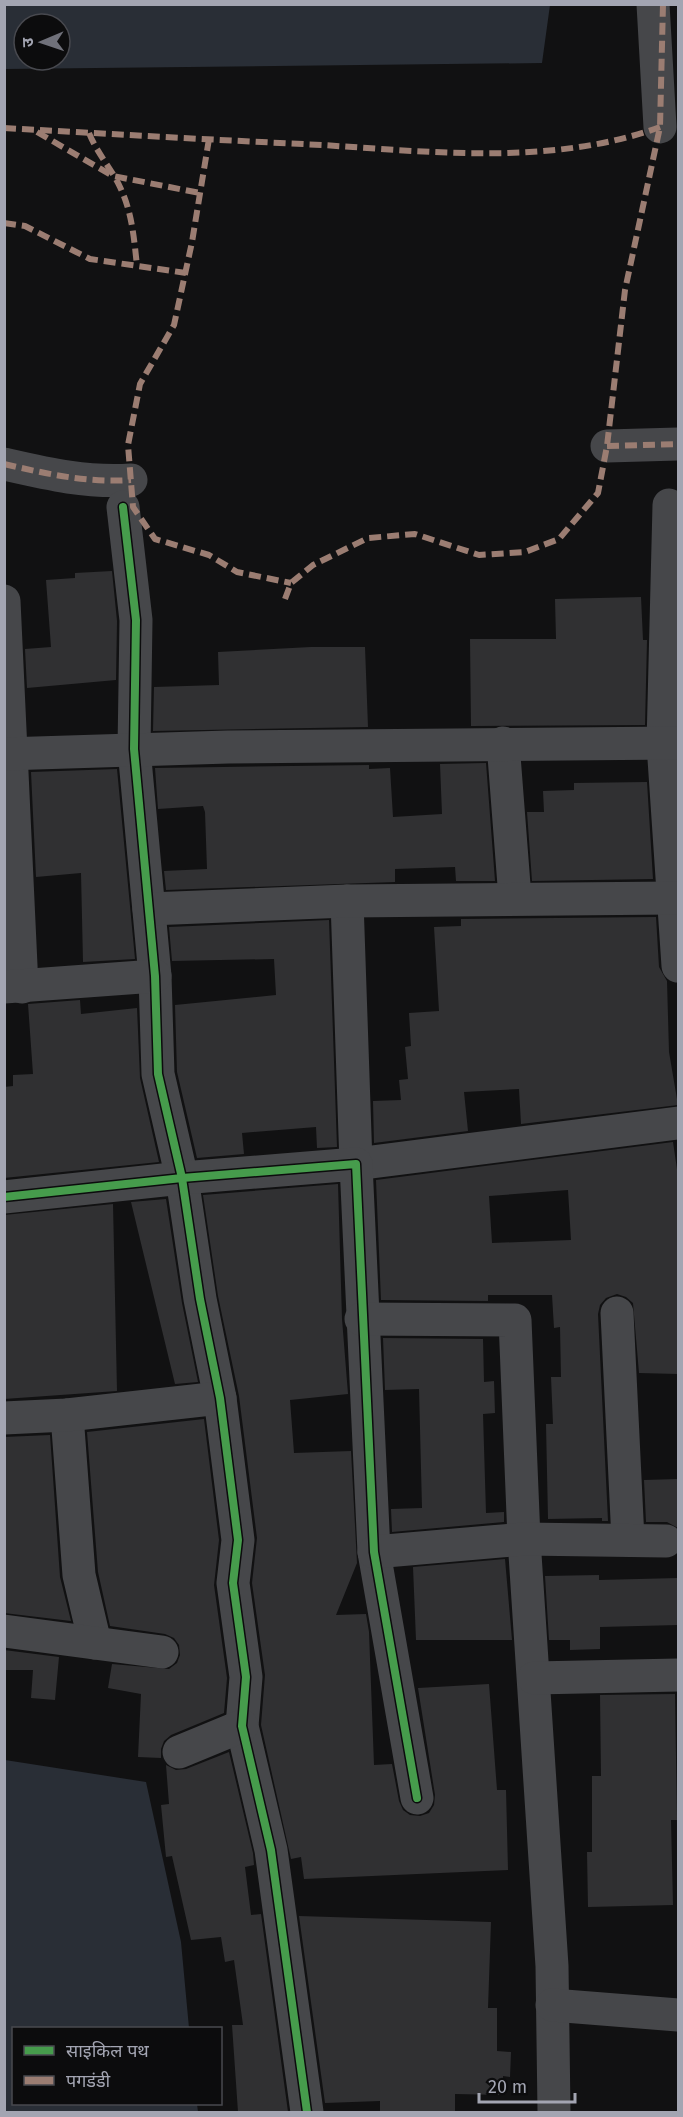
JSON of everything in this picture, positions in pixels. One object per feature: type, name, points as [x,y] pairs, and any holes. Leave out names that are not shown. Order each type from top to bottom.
[{"type":"street","points":[[652,4],[660,128]]},
{"type":"street","points":[[607,446],[678,444]]},
{"type":"street","points":[[4,464],[62,478],[100,482],[127,493],[136,620],[134,749],[155,976],[158,1074],[182,1178],[200,1299],[219,1398],[238,1540],[233,1583],[246,1677],[242,1726],[271,1850],[307,2112]]},
{"type":"street","points":[[669,505],[674,898],[678,954]]},
{"type":"street","points":[[4,601],[13,987],[155,976]]},
{"type":"street","points":[[9,754],[134,749],[671,743]]},
{"type":"street","points":[[502,744],[515,898]]},
{"type":"street","points":[[149,909],[346,901],[674,898]]},
{"type":"street","points":[[346,901],[361,1319],[369,1411],[374,1552],[417,1798]]},
{"type":"street","points":[[4,1197],[182,1178],[356,1164],[678,1123]]},
{"type":"street","points":[[617,1313],[628,1540]]},
{"type":"street","points":[[361,1319],[515,1320],[524,1539],[552,2005],[554,2112]]},
{"type":"street","points":[[4,1418],[67,1415],[219,1398]]},
{"type":"street","points":[[67,1415],[79,1575],[95,1643]]},
{"type":"street","points":[[374,1552],[524,1539],[666,1541]]},
{"type":"street","points":[[4,1631],[162,1652]]},
{"type":"street","points":[[534,1678],[678,1675]]},
{"type":"street","points":[[178,1752],[242,1726]]},
{"type":"street","points":[[552,2005],[678,2015]]},
{"type":"shaded area","points":[[5,4],[550,5],[542,63],[72,68],[72,12],[12,12],[12,69],[5,69]]},
{"type":"shaded area","points":[[5,1760],[146,1782],[181,1942],[189,2027],[12,2027],[12,2105],[197,2105],[198,2112],[5,2112]]},
{"type":"building","points":[[112,571],[117,621],[116,680],[27,688],[25,649],[51,647],[46,580],[75,578],[75,573]]},
{"type":"building","points":[[641,597],[643,640],[647,640],[645,725],[471,726],[470,639],[556,639],[555,599]]},
{"type":"building","points":[[311,647],[365,647],[368,727],[153,731],[154,687],[219,685],[218,652]]},
{"type":"building","points":[[486,763],[495,881],[456,881],[455,867],[395,869],[395,882],[166,890],[164,871],[207,869],[205,812],[203,806],[158,809],[155,768],[369,765],[369,769],[390,768],[393,817],[442,814],[440,764]]},
{"type":"building","points":[[117,769],[135,959],[83,962],[81,873],[36,877],[31,772]]},
{"type":"building","points":[[647,782],[653,879],[532,881],[527,812],[544,812],[543,791],[574,790],[574,783]]},
{"type":"building","points":[[656,917],[659,967],[667,981],[669,1052],[678,1105],[521,1124],[519,1089],[464,1092],[468,1131],[374,1143],[373,1101],[401,1100],[399,1080],[408,1079],[405,1047],[411,1046],[409,1013],[439,1011],[434,927],[461,926],[461,919]]},
{"type":"building","points":[[329,920],[337,1147],[317,1148],[316,1127],[242,1133],[244,1154],[197,1158],[177,1072],[175,1005],[276,995],[274,959],[172,961],[169,927]]},
{"type":"building","points":[[80,1000],[81,1014],[137,1008],[140,1078],[159,1162],[4,1178],[4,1087],[13,1086],[13,1075],[33,1074],[28,1004]]},
{"type":"building","points":[[673,1142],[678,1176],[678,1374],[639,1373],[633,1303],[626,1297],[617,1294],[606,1298],[600,1305],[598,1314],[608,1521],[602,1521],[602,1518],[548,1519],[546,1424],[553,1424],[551,1377],[561,1377],[560,1327],[554,1328],[552,1295],[488,1295],[488,1301],[381,1300],[376,1180]],"holes":[[[568,1190],[571,1240],[492,1243],[489,1196]]]},
{"type":"building","points":[[338,1184],[342,1319],[348,1394],[290,1400],[294,1453],[351,1451],[357,1563],[336,1615],[366,1614],[369,1632],[374,1765],[392,1764],[403,1810],[410,1815],[420,1816],[429,1813],[434,1805],[435,1795],[418,1688],[489,1684],[497,1790],[506,1790],[508,1870],[304,1879],[301,1857],[291,1859],[261,1725],[265,1675],[252,1583],[257,1538],[239,1396],[218,1296],[203,1195]]},
{"type":"building","points":[[166,1199],[182,1303],[198,1382],[175,1384],[131,1202]]},
{"type":"building","points":[[113,1204],[117,1391],[4,1399],[4,1215]]},
{"type":"building","points":[[383,1338],[483,1339],[484,1382],[494,1381],[495,1413],[483,1414],[486,1513],[504,1512],[504,1522],[392,1532],[391,1509],[422,1508],[419,1389],[385,1390]]},
{"type":"building","points":[[204,1419],[219,1540],[214,1585],[227,1678],[224,1713],[171,1735],[164,1741],[161,1758],[138,1757],[141,1694],[108,1688],[112,1664],[169,1669],[177,1663],[180,1655],[179,1645],[174,1638],[165,1634],[110,1626],[98,1572],[87,1432]]},
{"type":"building","points":[[50,1435],[60,1577],[71,1621],[4,1613],[4,1437]]},
{"type":"building","points":[[678,1479],[678,1528],[667,1522],[646,1522],[644,1480]]},
{"type":"building","points":[[505,1559],[512,1640],[416,1640],[413,1567]]},
{"type":"building","points":[[599,1575],[599,1580],[678,1578],[678,1625],[600,1627],[600,1649],[570,1650],[570,1640],[549,1640],[545,1576]]},
{"type":"building","points":[[4,1650],[59,1657],[55,1700],[31,1698],[33,1670],[4,1670]]},
{"type":"building","points":[[675,1694],[677,1820],[671,1820],[673,1905],[588,1907],[587,1852],[592,1852],[592,1776],[601,1776],[600,1695]]},
{"type":"building","points":[[229,1752],[253,1853],[254,1865],[245,1867],[251,1915],[261,1914],[288,2112],[238,2112],[232,2025],[243,2025],[234,1960],[225,1962],[221,1937],[191,1940],[172,1856],[166,1857],[161,1805],[169,1804],[166,1765],[176,1770],[186,1769]]},
{"type":"building","points":[[299,1916],[491,1922],[488,2008],[497,2008],[497,2051],[511,2052],[510,2077],[503,2076],[503,2095],[455,2094],[455,2112],[380,2112],[380,2101],[325,2103]]},
{"type":"marked path","points":[[285,599],[291,583],[313,565],[368,538],[415,534],[479,555],[525,552],[559,539],[598,493],[607,446],[625,290],[660,127],[663,4]]},
{"type":"marked path","points":[[4,128],[407,151],[493,153],[535,152],[578,147],[619,139],[660,127]]},
{"type":"marked path","points":[[37,132],[113,176],[200,193]]},
{"type":"marked path","points":[[89,133],[124,196],[132,225],[137,266]]},
{"type":"marked path","points":[[209,139],[192,242],[174,325],[140,384],[128,445],[133,507],[155,539],[209,555],[237,572],[291,583]]},
{"type":"marked path","points":[[4,223],[25,226],[90,259],[186,273]]},
{"type":"marked path","points":[[607,446],[678,444]]},
{"type":"marked path","points":[[4,464],[83,479],[131,480]]},
{"type":"cycle path","points":[[123,507],[136,620],[134,749],[155,976],[158,1074],[182,1178],[200,1299],[220,1398],[238,1540],[233,1583],[246,1677],[242,1726],[271,1850],[307,2112]]},
{"type":"cycle path","points":[[4,1197],[182,1178],[356,1164],[374,1552],[417,1798]]}]
